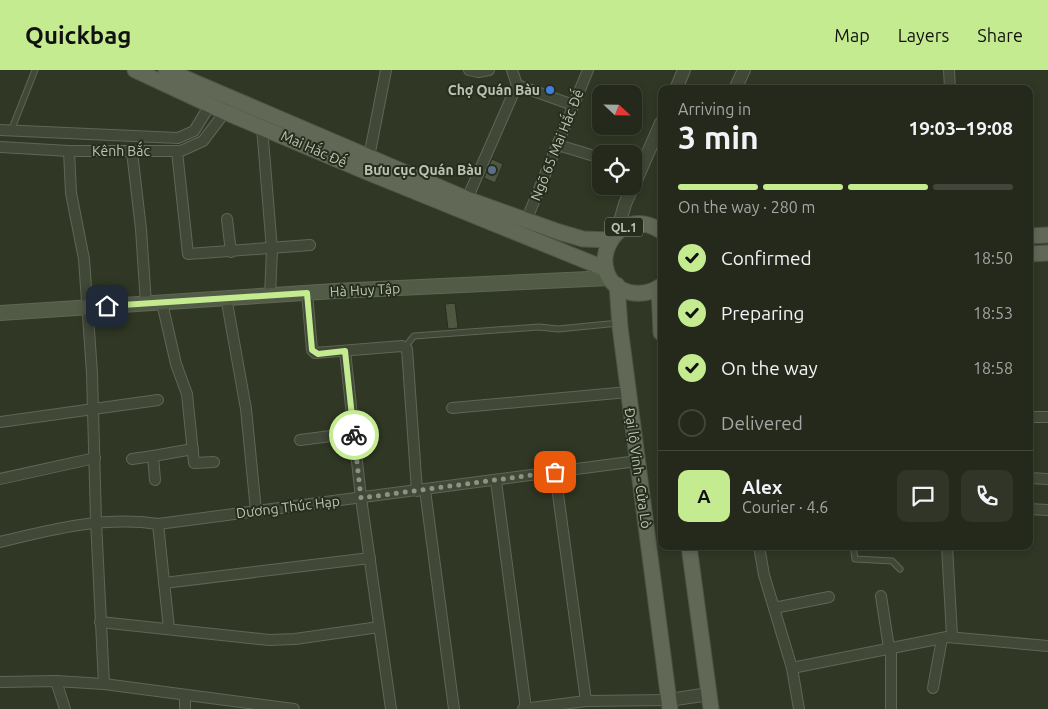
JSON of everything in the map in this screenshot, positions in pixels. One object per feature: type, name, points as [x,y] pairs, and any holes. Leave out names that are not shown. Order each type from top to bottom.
[{"type":"main road","name":"Mai Hắc Đế","points":[[135,70],[225,112],[611,277],[635,294],[645,293],[658,288]]},
{"type":"main road","name":"Mai Hắc Đế","points":[[166,70],[467,199],[526,221],[583,239],[613,236]]},
{"type":"main road","name":"QL.1","points":[[611,277],[604,259],[613,236],[634,224],[644,224],[658,230]]},
{"type":"main road","points":[[1033,236],[1048,235]]},
{"type":"main road","points":[[1033,254],[1048,253]]},
{"type":"main road","name":"Hà Huy Tập","points":[[0,313],[162,304],[270,295],[611,277]]},
{"type":"main road","name":"Đại lộ Vinh - Cửa Lò","points":[[611,277],[619,323],[669,705]]},
{"type":"main road","points":[[690,550],[711,709]]},
{"type":"street","points":[[368,157],[386,70]]},
{"type":"street","points":[[469,70],[478,72],[489,70]]},
{"type":"street","points":[[467,199],[517,85],[512,70]]},
{"type":"street","name":"Ngõ 65 Mai Hắc Đế","points":[[526,221],[588,70]]},
{"type":"street","points":[[678,85],[684,70]]},
{"type":"street","points":[[737,85],[744,70]]},
{"type":"street","points":[[949,70],[950,85]]},
{"type":"street","points":[[517,85],[573,105]]},
{"type":"street","points":[[210,105],[196,128],[189,134],[194,147],[208,135],[225,112]]},
{"type":"street","points":[[262,127],[272,250],[270,295]]},
{"type":"street","points":[[642,160],[658,129]]},
{"type":"street","name":"Kênh Bắc","points":[[0,130],[155,138],[178,138],[189,134]]},
{"type":"street","points":[[558,144],[592,155]]},
{"type":"street","name":"Kênh Bắc","points":[[0,147],[132,152],[176,151],[194,147]]},
{"type":"street","points":[[69,151],[71,193],[83,253],[94,410],[96,521],[104,684]]},
{"type":"street","points":[[176,151],[184,203],[187,253],[189,255],[272,250],[310,245]]},
{"type":"street","points":[[132,152],[146,304]]},
{"type":"street","points":[[613,236],[628,195]]},
{"type":"street","points":[[227,219],[231,252]]},
{"type":"street","points":[[307,293],[312,350],[318,354],[405,347],[421,491],[454,709]]},
{"type":"street","points":[[226,298],[246,409],[256,511]]},
{"type":"street","points":[[162,304],[176,364],[187,394],[194,463],[214,462]]},
{"type":"street","points":[[345,351],[361,498],[391,709]]},
{"type":"street","points":[[452,408],[628,392]]},
{"type":"street","points":[[0,422],[158,400]]},
{"type":"street","points":[[1033,417],[1048,417]]},
{"type":"street","points":[[300,440],[354,433]]},
{"type":"street","points":[[132,459],[193,449]]},
{"type":"street","points":[[153,456],[154,480]]},
{"type":"street","points":[[0,479],[95,458]]},
{"type":"street","name":"Dương Thúc Hạp","points":[[0,542],[96,521],[123,520],[158,524],[421,491],[637,461]]},
{"type":"street","points":[[555,472],[586,702]]},
{"type":"street","points":[[1033,478],[1048,479]]},
{"type":"street","points":[[496,480],[529,709],[586,702],[669,705],[709,694]]},
{"type":"street","points":[[1033,510],[1048,510]]},
{"type":"street","points":[[158,524],[169,629]]},
{"type":"street","points":[[760,550],[764,575],[792,668],[799,709]]},
{"type":"street","points":[[933,688],[947,637],[947,550]]},
{"type":"street","points":[[164,583],[370,558]]},
{"type":"street","points":[[881,596],[890,647],[892,709]]},
{"type":"street","points":[[774,608],[830,597]]},
{"type":"street","points":[[100,622],[280,640],[379,627]]},
{"type":"street","points":[[792,668],[947,637],[1048,646]]},
{"type":"street","points":[[56,681],[65,709]]},
{"type":"street","points":[[0,682],[56,681],[104,684],[294,709]]},
{"type":"street","points":[[185,696],[185,709]]},
{"type":"lane","points":[[11,131],[35,70]]},
{"type":"lane","points":[[405,347],[414,336],[539,327],[558,329],[619,323]]},
{"type":"lane","points":[[854,550],[855,559],[892,561],[900,569]]},
{"type":"building","name":"Bưu cục Quán Bàu","points":[[492,159],[503,164],[495,183],[484,178]]},
{"type":"building","points":[[455,303],[458,328],[448,329],[445,304]]},
{"type":"way so far","points":[[354,435],[361,498],[555,472]]},
{"type":"place","name":"Chợ Quán Bàu","points":[[550,90]]},
{"type":"place","name":"Bưu cục Quán Bàu","points":[[492,170]]},
{"type":"route","points":[[107,306],[162,304],[307,293],[312,350],[318,354],[345,351],[354,435]]}]
